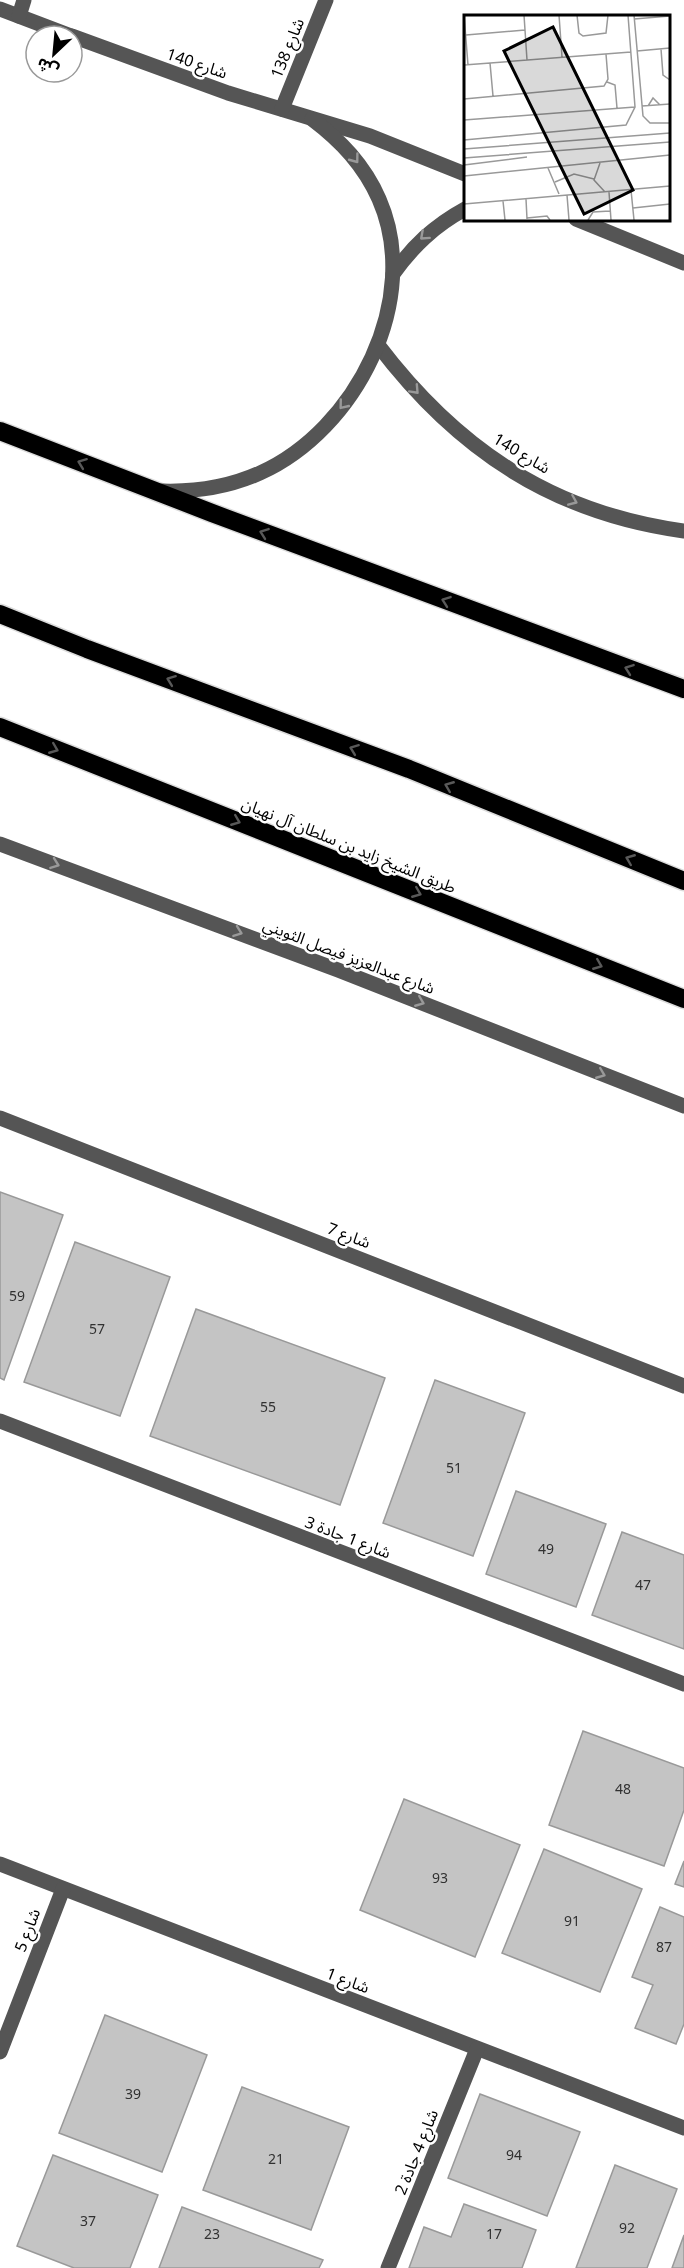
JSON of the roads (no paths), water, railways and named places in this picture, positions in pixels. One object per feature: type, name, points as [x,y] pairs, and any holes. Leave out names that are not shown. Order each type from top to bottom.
[{"type":"highway","points":[[0,431],[684,689]]},
{"type":"highway","points":[[0,614],[87,649],[409,769],[684,881]]},
{"type":"highway","name":"طريق الشيخ زايد بن سلطان آل نهيان","points":[[0,727],[684,999]]},
{"type":"street","points":[[19,16],[24,0]]},
{"type":"street","name":"شارع 138","points":[[282,109],[326,0]]},
{"type":"street","name":"شارع 140","points":[[0,9],[40,24]]},
{"type":"street","name":"شارع 140","points":[[84,40],[175,74],[370,136],[464,174]]},
{"type":"street","name":"شارع 140","points":[[153,490],[181,492],[208,489],[261,473],[284,460],[306,443],[342,406],[357,387],[378,345],[390,298],[393,274],[392,250],[387,224],[379,199],[352,154],[334,135],[312,119]]},
{"type":"street","name":"شارع 140","points":[[393,274],[424,235],[464,210]]},
{"type":"street","points":[[578,220],[684,263]]},
{"type":"street","name":"شارع 140","points":[[378,345],[404,379],[434,411],[466,439],[502,465],[539,486],[579,504],[620,518],[684,531]]},
{"type":"street","name":"شارع عبدالعزيز فيصل الثويني","points":[[0,844],[338,970],[684,1106]]},
{"type":"street","name":"شارع 7","points":[[0,1118],[684,1386]]},
{"type":"street","name":"شارع 1 جادة 3","points":[[0,1421],[684,1684]]},
{"type":"street","name":"شارع 1","points":[[0,1864],[684,2128]]},
{"type":"street","name":"شارع 5","points":[[0,2052],[63,1889]]},
{"type":"street","name":"شارع 4 جادة 2","points":[[388,2268],[477,2049]]}]
